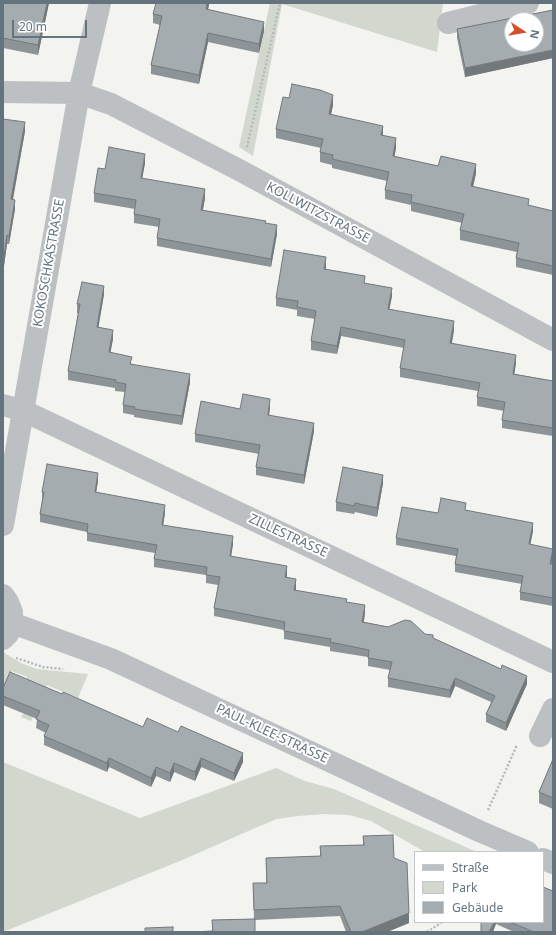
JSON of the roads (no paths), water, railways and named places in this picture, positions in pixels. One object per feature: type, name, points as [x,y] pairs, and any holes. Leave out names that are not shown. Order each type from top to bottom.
[{"type":"street","name":"KOKOSCHKASTRASSE","points":[[3,525],[79,93],[100,3]]},
{"type":"street","points":[[448,24],[519,4]]},
{"type":"street","name":"KOLLWITZSTRASSE","points":[[3,92],[79,93],[111,104],[241,171],[553,340]]},
{"type":"street","name":"ZILLESTRASSE","points":[[3,405],[24,411],[553,662]]},
{"type":"street","points":[[3,595],[12,612],[8,631]]},
{"type":"street","name":"PAUL-KLEE-STRASSE","points":[[8,631],[111,659],[479,831],[526,851]]},
{"type":"street","points":[[540,736],[553,708]]}]
